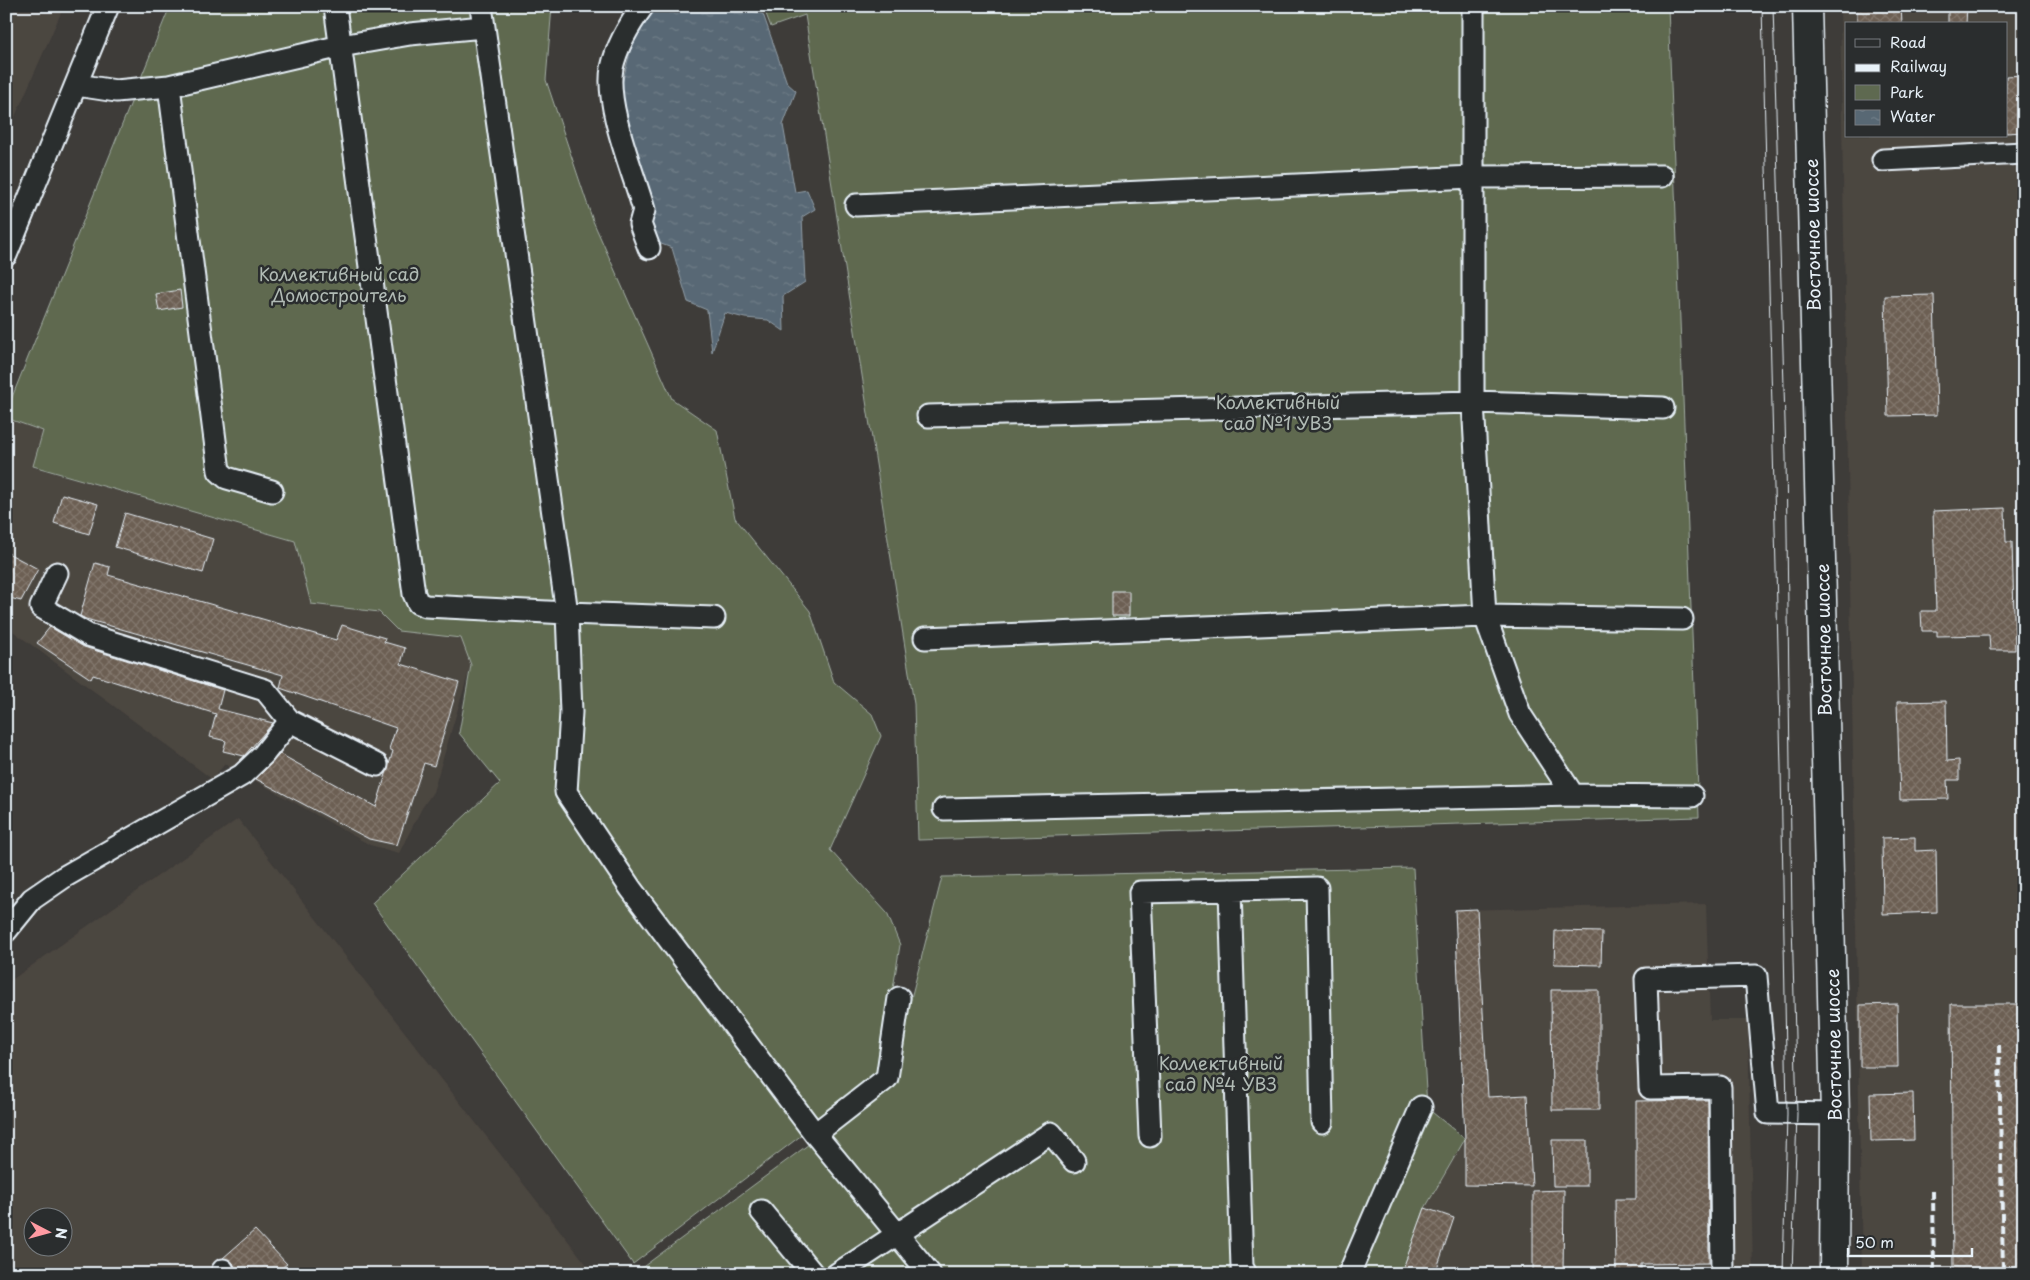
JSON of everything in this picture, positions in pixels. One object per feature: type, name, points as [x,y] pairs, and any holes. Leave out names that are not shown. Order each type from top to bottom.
[{"type":"main road","name":"Восточное шоссе","points":[[1806,6],[1835,1114],[1834,1274]]},
{"type":"street","points":[[6,255],[108,6]]},
{"type":"street","points":[[335,6],[414,594],[418,603],[426,606],[714,618]]},
{"type":"street","points":[[1473,6],[1473,402],[1485,616],[1520,714],[1573,795]]},
{"type":"street","points":[[640,11],[624,32],[612,68],[612,105],[644,210],[640,224],[649,248]]},
{"type":"street","points":[[77,85],[116,91],[169,86],[341,46],[410,34],[482,16],[567,613],[570,712],[566,792],[631,889],[815,1134],[930,1274]]},
{"type":"street","points":[[169,86],[219,471],[227,478],[272,491]]},
{"type":"street","points":[[1883,160],[2024,153]]},
{"type":"street","points":[[856,205],[1472,177],[1662,176]]},
{"type":"street","points":[[928,416],[1473,402],[1663,408]]},
{"type":"street","points":[[57,573],[40,607],[88,635],[265,690],[290,721],[377,765]]},
{"type":"street","points":[[925,638],[1485,616],[1682,619]]},
{"type":"street","points":[[6,931],[32,899],[64,876],[242,775],[263,755],[290,721]]},
{"type":"street","points":[[944,809],[1573,795],[1692,796]]},
{"type":"street","points":[[1150,1136],[1140,892],[1317,888],[1322,1122]]},
{"type":"street","points":[[1230,890],[1242,1267],[1246,1274]]},
{"type":"street","points":[[1722,1274],[1720,1087],[1650,1088],[1646,979],[1756,976],[1768,1113],[1835,1114]]},
{"type":"street","points":[[815,1134],[887,1078],[899,998]]},
{"type":"street","points":[[1349,1274],[1421,1107]]},
{"type":"street","points":[[837,1274],[1051,1133],[1074,1161]]},
{"type":"street","points":[[761,1211],[813,1274]]},
{"type":"shaded area","points":[[6,6],[64,6],[6,137]]},
{"type":"shaded area","points":[[1840,6],[2024,6],[2024,1274],[1862,1274]]},
{"type":"shaded area","points":[[6,418],[43,431],[33,467],[295,541],[311,604],[379,612],[399,631],[461,637],[471,665],[433,792],[422,808],[399,853],[370,845],[225,764],[212,779],[6,626]]},
{"type":"shaded area","points":[[238,819],[594,1274],[6,1274],[6,984]]},
{"type":"shaded area","points":[[1706,904],[1710,1020],[1748,1020],[1753,1274],[1401,1274],[1425,1208],[1465,1139],[1455,910]]},
{"type":"green space","name":"Коллективный сад Домостроитель","points":[[170,6],[552,6],[546,80],[593,221],[672,399],[717,430],[735,518],[810,611],[834,682],[872,714],[881,736],[830,850],[887,913],[900,945],[879,1076],[633,1264],[372,903],[500,783],[459,733],[471,665],[461,638],[398,631],[379,612],[311,604],[295,541],[33,466],[43,431],[6,418],[6,412]]},
{"type":"green space","name":"Коллективный сад №1 УВЗ","points":[[763,6],[1668,6],[1699,817],[918,840],[914,704],[805,15],[771,27]]},
{"type":"green space","name":"Коллективный сад №4 УВЗ","points":[[1413,868],[1427,1108],[1465,1139],[1425,1208],[1401,1274],[637,1274],[636,1272],[889,1085],[942,877]]},
{"type":"water","points":[[678,6],[732,6],[763,14],[787,83],[796,91],[783,125],[795,192],[807,190],[815,209],[802,217],[805,282],[783,296],[784,331],[768,320],[745,318],[725,313],[712,352],[707,310],[688,302],[672,248],[653,241],[647,228],[654,206],[619,96],[635,32],[653,11]]},
{"type":"building","points":[[1857,6],[1901,6],[1902,22],[1857,22]]},
{"type":"building","points":[[1948,6],[1967,6],[1966,22],[1948,22]]},
{"type":"building","points":[[2024,75],[2024,132],[2008,133],[2008,76]]},
{"type":"building","points":[[180,290],[182,307],[159,311],[156,294]]},
{"type":"building","points":[[1934,295],[1937,415],[1888,416],[1885,296]]},
{"type":"building","points":[[62,494],[98,504],[89,534],[54,523]]},
{"type":"building","points":[[2005,508],[2006,542],[2012,542],[2015,650],[1990,650],[1989,635],[1937,636],[1937,631],[1922,631],[1921,611],[1936,611],[1933,511]]},
{"type":"building","points":[[125,513],[213,539],[203,573],[115,547]]},
{"type":"building","points":[[6,552],[38,569],[21,601],[6,597]]},
{"type":"building","points":[[95,563],[110,567],[108,575],[336,640],[342,625],[385,638],[384,642],[405,648],[401,664],[459,682],[434,766],[424,763],[397,845],[369,839],[256,779],[280,754],[376,807],[393,751],[389,749],[396,728],[280,688],[283,675],[80,616]]},
{"type":"building","points":[[1112,591],[1129,591],[1129,616],[1112,616]]},
{"type":"building","points":[[50,627],[84,647],[223,690],[218,709],[273,723],[244,756],[223,751],[226,741],[210,737],[216,714],[93,675],[91,679],[37,643]]},
{"type":"building","points":[[1946,701],[1947,761],[1959,760],[1959,780],[1947,780],[1948,799],[1900,800],[1897,702]]},
{"type":"building","points":[[1915,837],[1915,851],[1936,850],[1937,912],[1883,914],[1882,838]]},
{"type":"building","points":[[1477,909],[1488,1097],[1527,1095],[1532,1186],[1465,1185],[1465,1139],[1455,910]]},
{"type":"building","points":[[1555,931],[1602,932],[1601,965],[1554,964]]},
{"type":"building","points":[[1551,990],[1599,990],[1599,1110],[1552,1110]]},
{"type":"building","points":[[1897,1004],[1898,1067],[1860,1067],[1860,1005]]},
{"type":"building","points":[[1951,1004],[2024,1004],[2024,1274],[1953,1274]]},
{"type":"building","points":[[1913,1093],[1914,1140],[1871,1141],[1870,1094]]},
{"type":"building","points":[[1708,1100],[1709,1263],[1641,1264],[1641,1274],[1616,1274],[1615,1199],[1636,1199],[1636,1101]]},
{"type":"building","points":[[1552,1140],[1587,1140],[1587,1186],[1553,1186]]},
{"type":"building","points":[[1564,1190],[1563,1274],[1533,1274],[1533,1191]]},
{"type":"building","points":[[1425,1208],[1454,1218],[1435,1274],[1401,1274]]},
{"type":"building","points":[[255,1230],[287,1264],[274,1274],[235,1274],[233,1263],[223,1258]]},
{"type":"tram line","points":[[1762,6],[1781,768],[1787,1114],[1783,1274]]},
{"type":"tram line","points":[[1773,6],[1786,456],[1792,921],[1797,1114],[1792,1274]]},
{"type":"railway","points":[[1999,1045],[2003,1274]]},
{"type":"railway","points":[[1933,1191],[1934,1274]]}]
